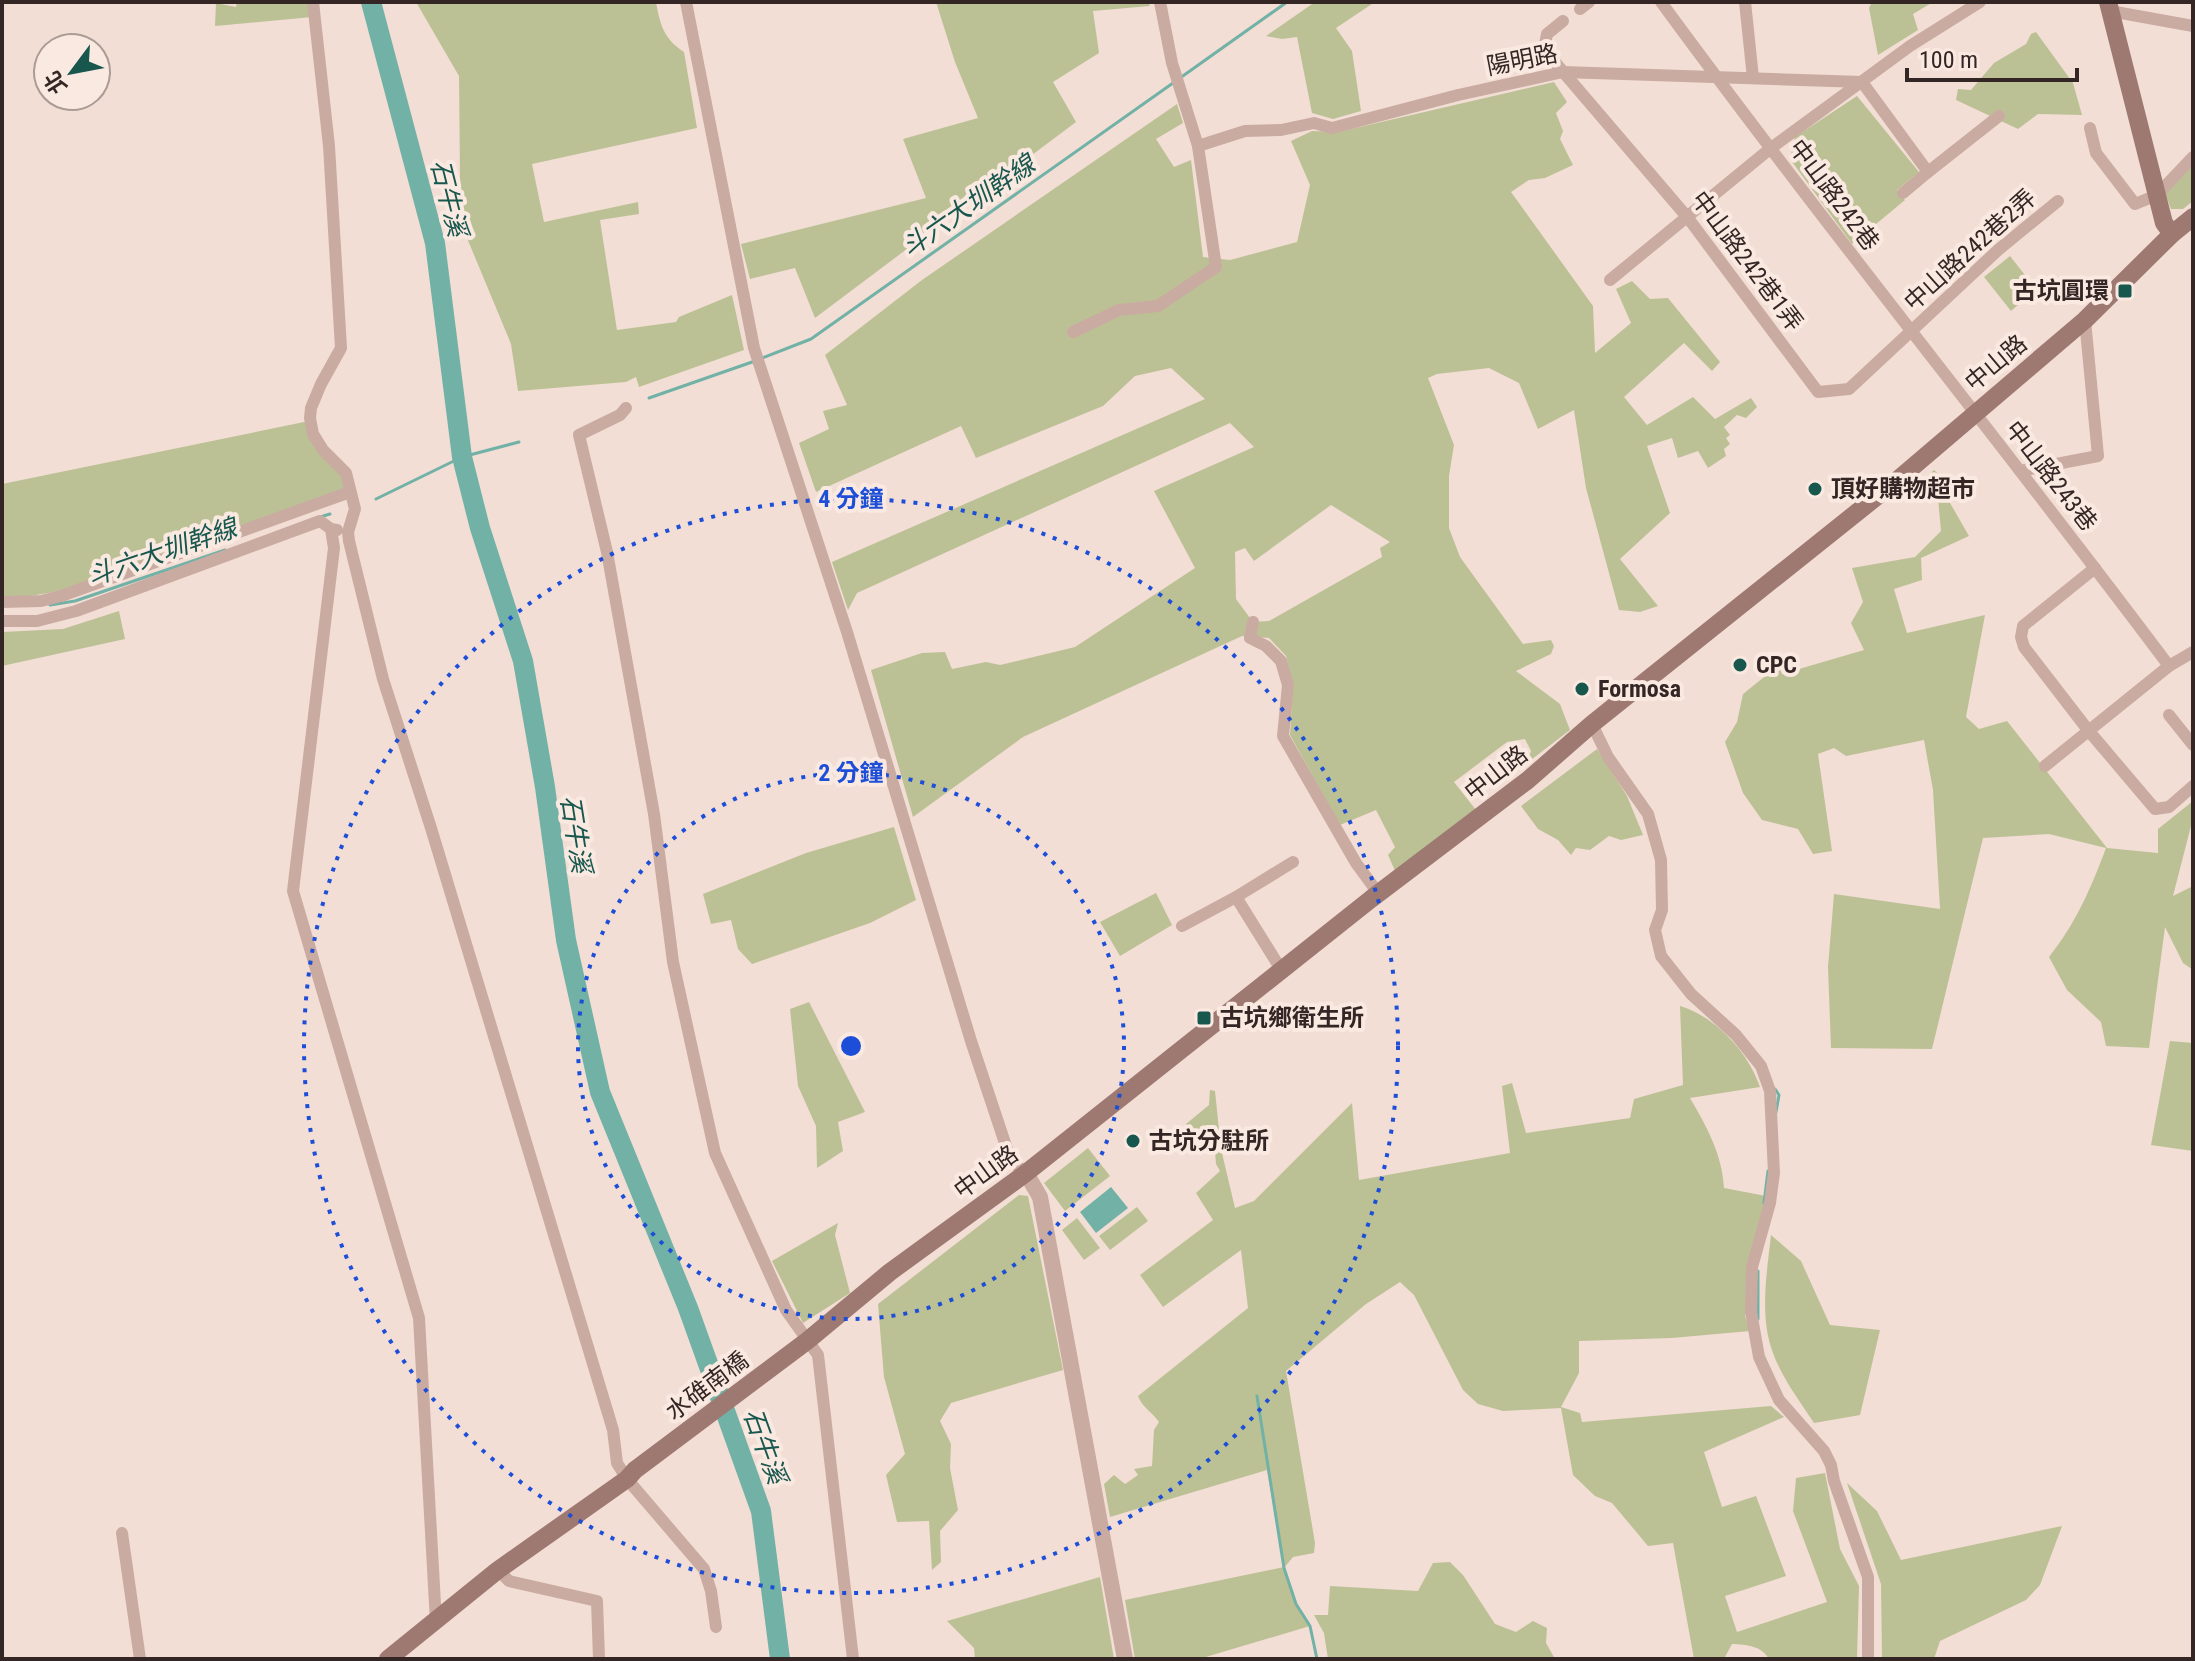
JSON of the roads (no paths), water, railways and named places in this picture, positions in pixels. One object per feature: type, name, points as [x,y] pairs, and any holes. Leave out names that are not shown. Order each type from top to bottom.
[{"type":"main road","points":[[2109,7],[2164,223],[2172,234]]},
{"type":"main road","name":"中山路","points":[[807,1341],[890,1272],[1026,1173],[1378,893],[1528,780],[1592,724],[1883,491],[2085,320],[2193,217]]},
{"type":"main road","name":"水碓南橋","points":[[388,1659],[498,1570],[631,1475],[807,1341]]},
{"type":"street","points":[[313,2],[329,146],[341,348],[311,408],[313,434],[323,450],[346,473],[355,509],[349,529],[383,679],[613,1430],[617,1463],[631,1475],[704,1569],[716,1627]]},
{"type":"street","points":[[686,2],[758,363],[847,632],[1011,1161],[1026,1173],[1040,1197],[1125,1659]]},
{"type":"street","points":[[1073,332],[1119,310],[1158,306],[1216,267],[1198,146],[1179,90],[1160,2]]},
{"type":"street","name":"中山路242巷","points":[[1661,2],[1973,413]]},
{"type":"street","points":[[1745,2],[1753,78]]},
{"type":"street","points":[[1610,280],[1771,148],[1958,7],[1980,2]]},
{"type":"street","points":[[2109,7],[2193,26]]},
{"type":"street","name":"中山路242巷1弄","points":[[1563,21],[1547,34],[1547,53],[1688,218],[1818,392],[1849,389],[1911,333]]},
{"type":"street","name":"陽明路","points":[[1198,146],[1245,131],[1281,130],[1314,123],[1332,128],[1563,72],[1862,82]]},
{"type":"street","points":[[1862,82],[1928,172]]},
{"type":"street","points":[[1903,193],[1999,116]]},
{"type":"street","points":[[2090,128],[2096,153],[2135,204],[2157,195],[2193,157]]},
{"type":"street","name":"中山路242巷2弄","points":[[1911,333],[1998,250],[2058,201]]},
{"type":"street","points":[[2020,471],[2098,456],[2085,320]]},
{"type":"street","points":[[626,408],[620,415],[579,435],[614,586],[636,726],[654,814],[673,962],[715,1153],[786,1310],[818,1355],[853,1659]]},
{"type":"street","name":"中山路243巷","points":[[1973,413],[2169,666]]},
{"type":"street","points":[[2,602],[41,601],[61,596],[350,492]]},
{"type":"street","points":[[2,621],[37,621],[76,611],[320,521],[331,529],[349,529]]},
{"type":"street","points":[[331,529],[334,548],[293,891],[419,1318],[436,1622]]},
{"type":"street","name":"中山路243巷","points":[[2095,568],[2023,626],[2021,637],[2026,651],[2155,809],[2169,807],[2193,786]]},
{"type":"street","points":[[1253,622],[1250,638],[1266,646],[1281,661],[1288,685],[1283,736],[1356,863],[1378,893]]},
{"type":"street","points":[[2045,766],[2169,666],[2193,652]]},
{"type":"street","points":[[2169,715],[2193,745]]},
{"type":"street","points":[[1592,724],[1608,757],[1648,814],[1661,860],[1662,910],[1655,930],[1661,956],[1691,994],[1736,1035],[1761,1066],[1770,1091],[1774,1173],[1770,1203],[1752,1267],[1751,1312],[1759,1357],[1779,1400],[1808,1432],[1831,1465],[1868,1577],[1868,1659]]},
{"type":"street","points":[[1182,926],[1293,862]]},
{"type":"street","points":[[1236,897],[1282,971]]},
{"type":"street","points":[[122,1533],[140,1659]]},
{"type":"street","points":[[498,1570],[509,1581],[597,1601],[599,1659]]},
{"type":"water","points":[[1111,1187],[1128,1208],[1096,1233],[1080,1212]]},
{"type":"waterway","name":"石牛溪","points":[[371,2],[435,243],[462,457],[480,528],[523,661],[545,787],[566,940],[600,1092],[688,1308],[761,1511],[780,1659]]},
{"type":"waterway","name":"斗六大圳幹線","points":[[1180,78],[1287,2]]},
{"type":"waterway","name":"斗六大圳幹線","points":[[762,358],[811,339],[1173,83]]},
{"type":"waterway","name":"斗六大圳幹線","points":[[649,398],[755,361]]},
{"type":"waterway","name":"斗六大圳幹線","points":[[376,499],[462,457],[519,442]]},
{"type":"waterway","name":"斗六大圳幹線","points":[[320,517],[330,514]]},
{"type":"waterway","name":"斗六大圳幹線","points":[[50,605],[75,601],[225,550]]},
{"type":"waterway","points":[[1775,1089],[1779,1095],[1776,1112]]},
{"type":"waterway","points":[[1764,1203],[1768,1171]]},
{"type":"waterway","points":[[1758,1271],[1758,1319]]},
{"type":"waterway","points":[[1257,1396],[1284,1568],[1296,1604],[1310,1626],[1317,1659]]},
{"type":"place","name":"古坑圓環","points":[[2125,291]]},
{"type":"place","name":"頂好購物超市","points":[[1815,489]]},
{"type":"place","name":"CPC","points":[[1740,665]]},
{"type":"place","name":"Formosa","points":[[1582,689]]},
{"type":"place","name":"古坑鄉衛生所","points":[[1204,1018]]},
{"type":"place","name":"古坑分駐所","points":[[1133,1141]]}]
